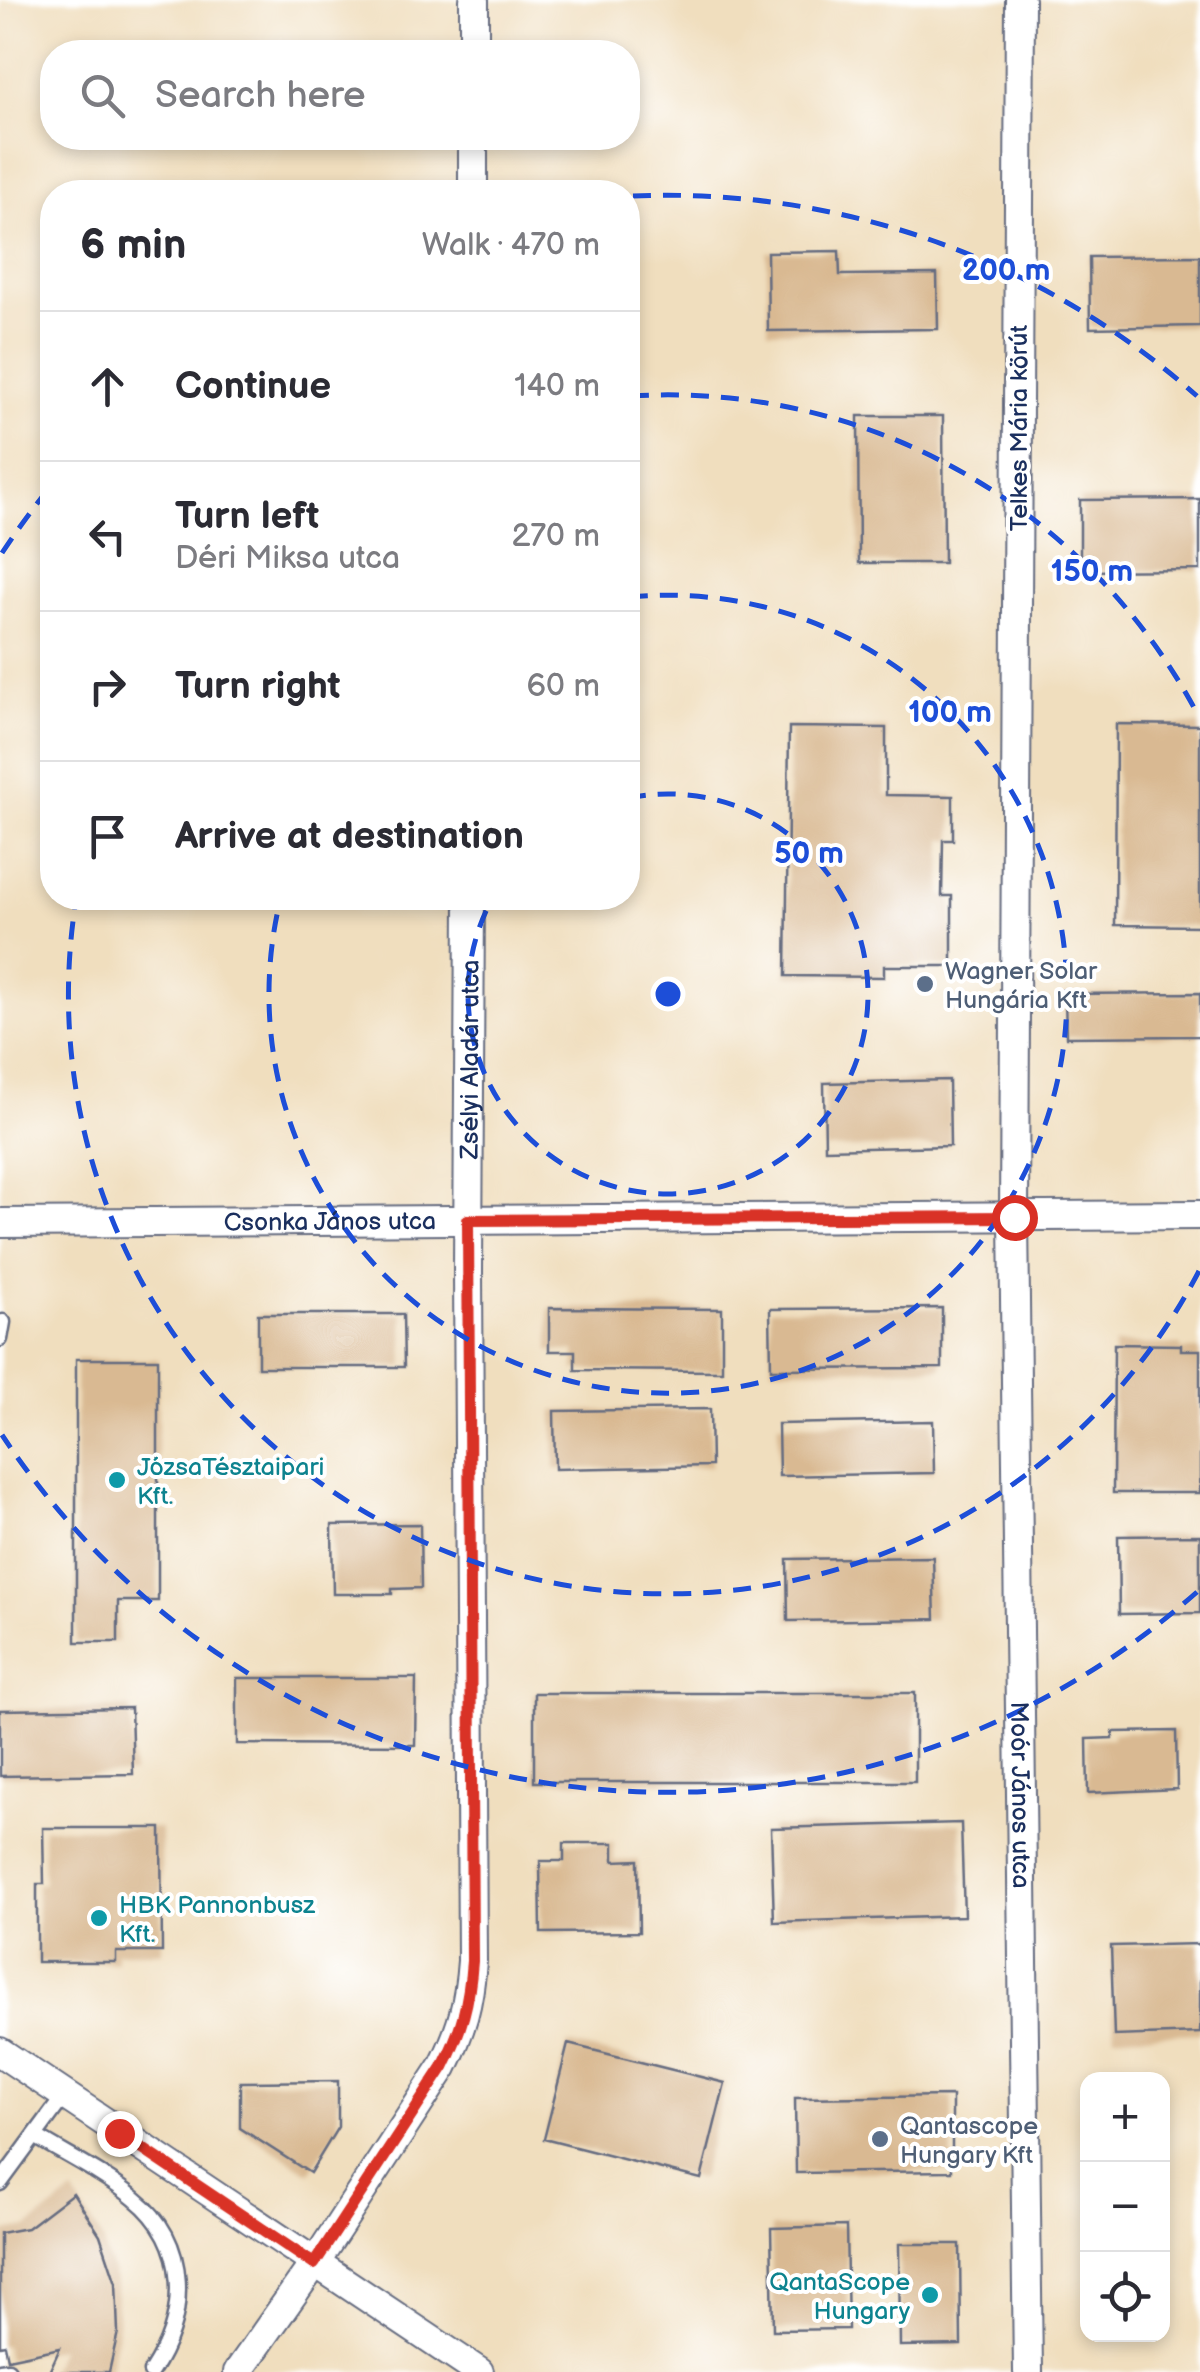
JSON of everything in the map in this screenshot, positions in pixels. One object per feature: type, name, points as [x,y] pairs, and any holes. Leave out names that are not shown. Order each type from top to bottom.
[{"type":"street","points":[[474,0],[474,40]]},
{"type":"street","name":"Telkes Mária körút","points":[[1014,1217],[1020,0]]},
{"type":"street","points":[[473,150],[473,180]]},
{"type":"street","name":"Zsélyi Aladár utca","points":[[238,2372],[443,2067],[469,2004],[470,910]]},
{"type":"street","name":"Csonka János utca","points":[[0,1223],[1200,1215]]},
{"type":"street","name":"Moór János utca","points":[[1014,1217],[1028,2372]]},
{"type":"street","points":[[0,2052],[479,2372]]},
{"type":"lane","points":[[0,1339],[4,1322]]},
{"type":"lane","points":[[0,2183],[64,2096]]},
{"type":"lane","points":[[35,2136],[133,2197],[153,2216],[166,2238],[179,2280],[179,2305],[164,2352],[151,2372]]},
{"type":"building","points":[[839,251],[840,275],[937,274],[938,329],[768,331],[767,252]]},
{"type":"building","points":[[1200,256],[1200,326],[1090,328],[1089,257]]},
{"type":"building","points":[[858,416],[943,416],[944,563],[859,563]]},
{"type":"building","points":[[1200,499],[1200,570],[1080,571],[1080,500]]},
{"type":"building","points":[[1116,724],[1200,725],[1200,926],[1115,925]]},
{"type":"building","points":[[789,727],[886,728],[886,795],[953,796],[953,840],[943,840],[942,896],[952,896],[952,966],[884,966],[884,977],[786,976]]},
{"type":"building","points":[[1200,993],[1200,1036],[1066,1037],[1065,994]]},
{"type":"building","points":[[949,1080],[950,1146],[825,1149],[824,1083]]},
{"type":"building","points":[[549,1308],[722,1309],[722,1371],[575,1370],[575,1351],[549,1351]]},
{"type":"building","points":[[942,1308],[942,1368],[771,1369],[770,1309]]},
{"type":"building","points":[[258,1314],[403,1314],[404,1367],[258,1367]]},
{"type":"building","points":[[1114,1344],[1181,1345],[1181,1350],[1200,1350],[1200,1493],[1113,1493]]},
{"type":"building","name":"JózsaTésztaipari Kft.","points":[[76,1359],[158,1359],[158,1601],[118,1601],[118,1642],[76,1642]]},
{"type":"building","points":[[710,1409],[711,1466],[555,1469],[554,1411]]},
{"type":"building","points":[[933,1421],[934,1473],[779,1476],[778,1424]]},
{"type":"building","points":[[420,1524],[421,1588],[392,1589],[392,1594],[333,1594],[332,1525]]},
{"type":"building","points":[[1200,1535],[1200,1613],[1119,1614],[1118,1536]]},
{"type":"building","points":[[933,1557],[935,1619],[788,1621],[787,1559]]},
{"type":"building","points":[[237,1678],[416,1678],[415,1745],[237,1744]]},
{"type":"building","points":[[534,1693],[915,1693],[915,1782],[534,1782]]},
{"type":"building","points":[[131,1708],[133,1774],[0,1776],[0,1710]]},
{"type":"building","points":[[1176,1731],[1177,1789],[1088,1793],[1087,1739],[1113,1738],[1113,1732]]},
{"type":"building","points":[[961,1823],[964,1916],[774,1922],[771,1828]]},
{"type":"building","name":"HBK Pannonbusz Kft.","points":[[43,1828],[161,1828],[162,1952],[116,1952],[116,1962],[37,1962],[37,1884],[44,1884]]},
{"type":"building","points":[[564,1843],[614,1843],[614,1861],[638,1860],[639,1932],[541,1933],[540,1861],[564,1861]]},
{"type":"building","points":[[1200,1944],[1200,2033],[1114,2036],[1111,1946]]},
{"type":"building","points":[[568,2044],[725,2083],[701,2179],[544,2139]]},
{"type":"building","points":[[338,2081],[338,2127],[310,2173],[240,2128],[240,2082]]},
{"type":"building","points":[[952,2096],[952,2171],[796,2173],[795,2098]]},
{"type":"building","points":[[73,2193],[100,2235],[116,2283],[118,2332],[109,2372],[49,2372],[60,2348],[8,2359],[5,2345],[0,2346],[0,2233],[27,2228]]},
{"type":"building","points":[[846,2226],[848,2329],[773,2330],[771,2228]]},
{"type":"building","name":"QantaScope Hungary","points":[[899,2244],[960,2244],[961,2345],[900,2346]]},
{"type":"place","name":"Wagner Solar Hungária Kft","points":[[925,984]]},
{"type":"place","name":"JózsaTésztaipari Kft.","points":[[117,1480]]},
{"type":"place","name":"HBK Pannonbusz Kft.","points":[[99,1918]]},
{"type":"place","name":"Qantascope Hungary Kft","points":[[880,2139]]},
{"type":"place","name":"QantaScope Hungary","points":[[930,2295]]},
{"type":"route","points":[[119,2133],[314,2264],[443,2067],[459,2034],[469,2004],[472,1961],[468,1220],[1014,1217]]}]
